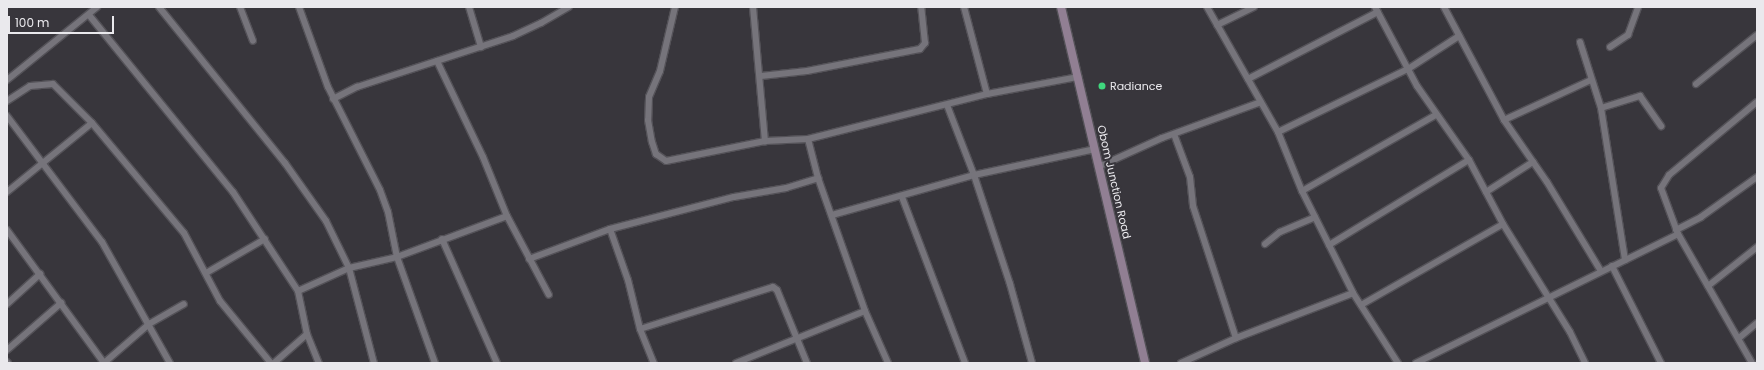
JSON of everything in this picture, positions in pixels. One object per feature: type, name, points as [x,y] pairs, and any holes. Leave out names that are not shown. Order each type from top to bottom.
[{"type":"main road","name":"Obom Junction Road","points":[[1061,7],[1100,166],[1145,363]]},
{"type":"street","points":[[7,80],[97,7]]},
{"type":"street","points":[[159,7],[314,203],[349,268],[374,363]]},
{"type":"street","points":[[240,7],[253,41]]},
{"type":"street","points":[[299,7],[333,99],[380,190],[388,212],[397,257],[435,363]]},
{"type":"street","points":[[469,7],[481,47]]},
{"type":"street","points":[[333,99],[357,87],[438,62],[541,24],[569,7]]},
{"type":"street","points":[[675,7],[660,71],[649,97],[648,120],[656,154],[666,161],[765,141],[808,139],[987,94],[1078,77]]},
{"type":"street","points":[[753,7],[761,76],[765,141]]},
{"type":"street","points":[[761,76],[807,71],[920,49],[925,43],[922,7]]},
{"type":"street","points":[[964,7],[987,94]]},
{"type":"street","points":[[1207,7],[1278,132],[1302,191],[1353,293],[1398,363]]},
{"type":"street","points":[[1217,25],[1254,7]]},
{"type":"street","points":[[1444,7],[1504,120],[1533,162],[1601,272]]},
{"type":"street","points":[[1610,47],[1628,35],[1638,7]]},
{"type":"street","points":[[1248,79],[1376,10],[1408,69],[1436,115],[1469,160],[1503,224],[1585,363]]},
{"type":"street","points":[[89,15],[233,192],[265,239],[298,291],[307,334],[319,363]]},
{"type":"street","points":[[1696,84],[1757,35]]},
{"type":"street","points":[[1278,132],[1408,69],[1459,36]]},
{"type":"street","points":[[1580,42],[1601,108],[1625,260]]},
{"type":"street","points":[[438,62],[483,157],[507,216],[549,295]]},
{"type":"street","points":[[1504,120],[1591,80]]},
{"type":"street","points":[[7,101],[24,89],[51,83],[92,123],[184,233],[220,302],[271,363]]},
{"type":"street","points":[[1601,108],[1640,96],[1661,126]]},
{"type":"street","points":[[1100,166],[1174,134],[1261,102]]},
{"type":"street","points":[[1752,363],[1677,232],[1661,188],[1663,182],[1757,102]]},
{"type":"street","points":[[947,105],[974,175],[1010,284],[1032,363]]},
{"type":"street","points":[[1302,191],[1436,115]]},
{"type":"street","points":[[7,116],[102,242],[170,363]]},
{"type":"street","points":[[7,192],[92,123]]},
{"type":"street","points":[[1174,134],[1190,177],[1193,206],[1236,338]]},
{"type":"street","points":[[808,139],[818,178],[832,214],[865,311],[888,363]]},
{"type":"street","points":[[832,214],[902,197],[974,175],[1095,149]]},
{"type":"street","points":[[1329,244],[1469,160]]},
{"type":"street","points":[[1486,192],[1533,162]]},
{"type":"street","points":[[1416,363],[1625,260],[1677,232],[1701,217],[1757,177]]},
{"type":"street","points":[[529,259],[610,229],[734,197],[786,188],[818,178]]},
{"type":"street","points":[[902,197],[965,363]]},
{"type":"street","points":[[298,291],[349,268],[397,257],[442,238],[507,216]]},
{"type":"street","points":[[1264,244],[1280,232],[1315,217]]},
{"type":"street","points":[[1361,305],[1503,224]]},
{"type":"street","points":[[610,229],[628,280],[640,330],[654,363]]},
{"type":"street","points":[[7,230],[104,363],[149,324],[184,304]]},
{"type":"street","points":[[442,238],[497,363]]},
{"type":"street","points":[[206,273],[265,239]]},
{"type":"street","points":[[1708,286],[1757,247]]},
{"type":"street","points":[[1612,266],[1661,363]]},
{"type":"street","points":[[7,304],[40,274]]},
{"type":"street","points":[[640,330],[773,287],[797,337],[807,363]]},
{"type":"street","points":[[1181,363],[1236,338],[1353,293]]},
{"type":"street","points":[[7,350],[61,303]]},
{"type":"street","points":[[736,363],[797,337],[865,311]]},
{"type":"street","points":[[1739,338],[1757,323]]},
{"type":"street","points":[[274,363],[307,334]]},
{"type":"place","name":"Radiance","points":[[1102,86]]}]
